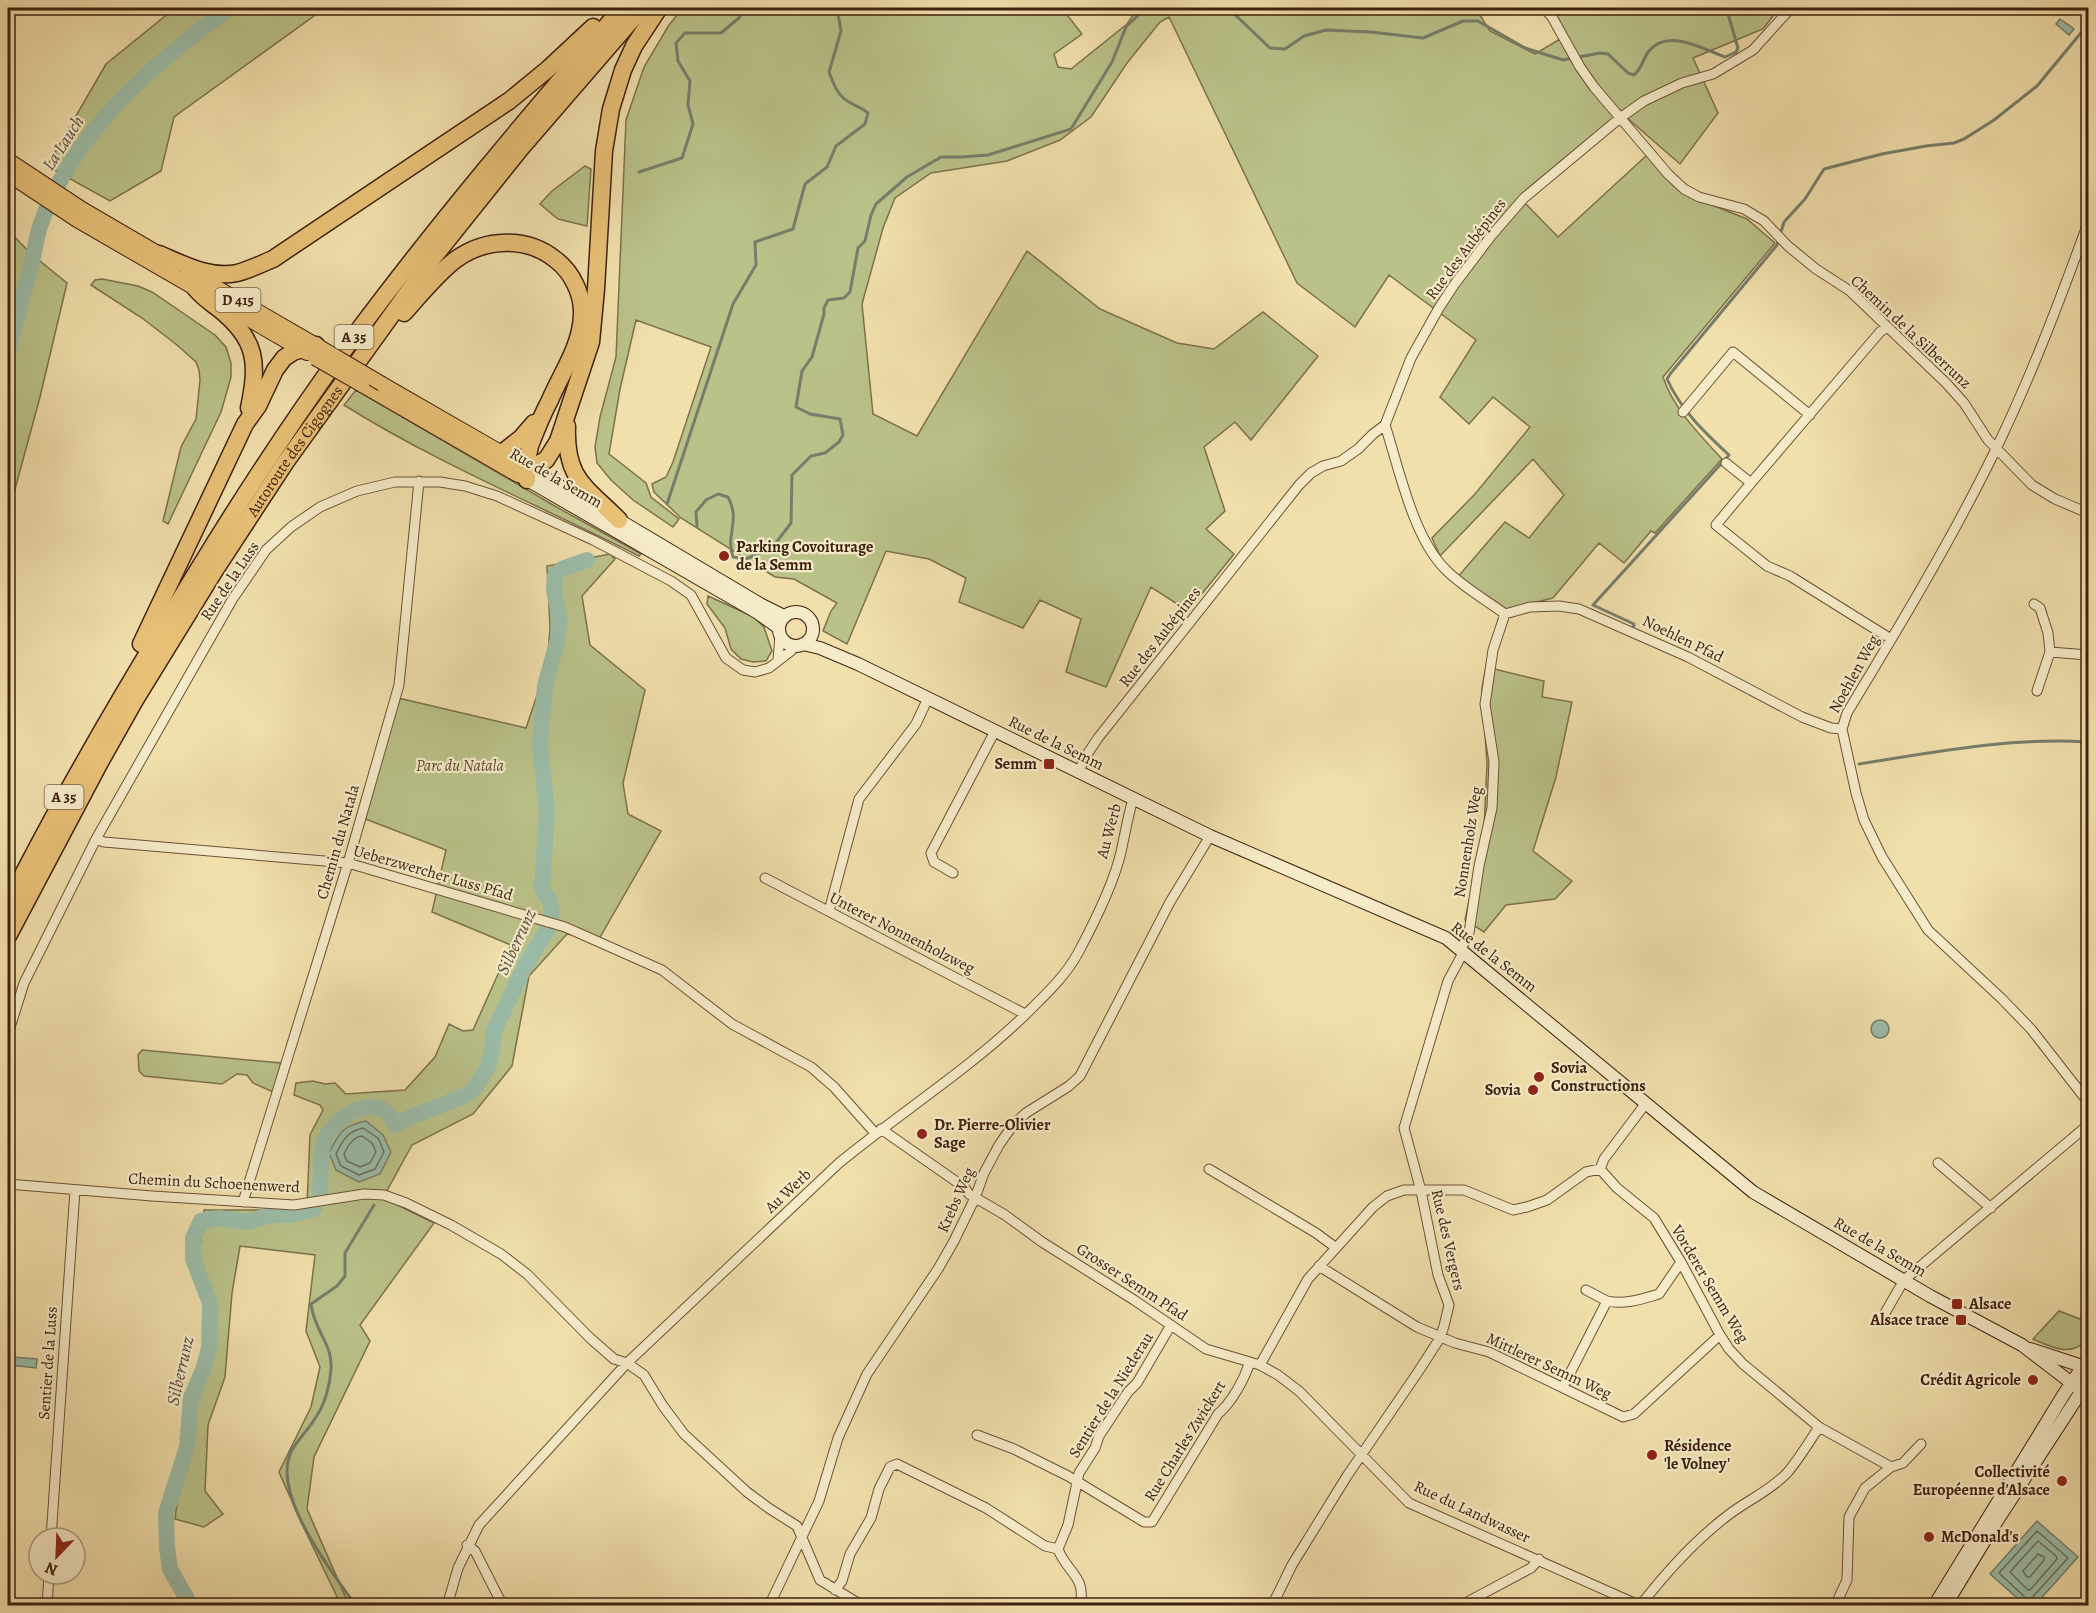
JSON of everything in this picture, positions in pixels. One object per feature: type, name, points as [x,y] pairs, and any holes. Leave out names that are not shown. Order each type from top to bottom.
[{"type":"highway","points":[[159,254],[203,271],[221,274],[236,273],[273,259],[509,101],[548,69],[610,10],[621,8]]},
{"type":"highway","name":"Autoroute des Cigognes","points":[[8,904],[32,856],[124,692],[202,562],[273,453],[348,345],[418,253],[508,140],[621,8]]},
{"type":"highway","name":"Autoroute des Cigognes","points":[[8,936],[141,690],[260,502],[355,382],[429,263],[500,175],[642,8]]},
{"type":"highway","points":[[524,474],[546,460],[558,441],[591,342],[604,151],[611,109],[623,70],[634,46],[659,8]]},
{"type":"highway","points":[[355,382],[405,312],[455,260],[484,246],[505,242],[526,244],[546,251],[562,264],[573,279],[580,294],[583,315],[579,338],[530,446],[524,474]]},
{"type":"highway","points":[[195,288],[204,299],[236,324],[251,348],[255,373],[254,387],[245,424]]},
{"type":"highway","points":[[124,692],[128,669],[169,588],[245,424],[258,406],[275,370],[284,358],[293,352],[314,350]]},
{"type":"highway","points":[[502,453],[521,438],[549,400]]},
{"type":"highway","points":[[567,416],[566,444],[570,465],[578,479],[619,520]]},
{"type":"main road","name":"D 415","points":[[8,160],[27,182]]},
{"type":"main road","name":"D 415","points":[[8,174],[27,182],[195,288],[314,350]]},
{"type":"main road","name":"D 415","points":[[79,214],[159,254],[314,350]]},
{"type":"main road","name":"Rue de la Semm","points":[[314,350],[355,382],[524,474],[781,626]]},
{"type":"main road","name":"Rue de la Semm","points":[[314,350],[382,384],[502,453],[524,474],[619,520],[760,604],[781,626]]},
{"type":"main road","points":[[793,612],[803,614],[810,620],[812,632],[808,641],[799,645],[786,642],[781,626],[793,612]]},
{"type":"main road","name":"Rue de la Semm","points":[[812,632],[858,664]]},
{"type":"main road","name":"Rue de la Semm","points":[[799,645],[815,646],[858,664],[1210,836],[1446,938],[1753,1192],[2026,1348],[2083,1387]]},
{"type":"main road","name":"Rue de la Semm","points":[[2026,1348],[2087,1364]]},
{"type":"main road","points":[[1934,1605],[2083,1387],[2087,1364]]},
{"type":"main road","points":[[1945,1605],[1976,1543]]},
{"type":"street","name":"Chemin de la Silberrunz","points":[[1544,8],[1552,17],[1580,68],[1668,174],[1684,189],[1699,197],[1744,209],[1764,221],[1788,246],[1816,269],[1850,291],[1947,383],[1988,440],[2032,484],[2055,500],[2088,513]]},
{"type":"street","name":"Rue des Aubépines","points":[[1079,772],[1084,759],[1098,738],[1299,485],[1311,473],[1341,460],[1358,449],[1385,425],[1411,358],[1439,308],[1466,268],[1524,198],[1620,118],[1644,102],[1682,83],[1713,74],[1753,50],[1791,8]]},
{"type":"street","points":[[2084,8],[2088,9]]},
{"type":"street","name":"Noehlen Weg","points":[[2088,223],[2051,324],[1996,449],[1934,568],[1847,712],[1842,729],[1864,820],[1882,857],[1928,930],[2031,1029],[2088,1102]]},
{"type":"street","points":[[1887,327],[1880,332],[1716,525],[1767,566],[1790,576],[1891,639]]},
{"type":"street","points":[[1683,412],[1733,352],[1810,415]]},
{"type":"street","points":[[1385,425],[1413,513],[1431,554],[1446,571],[1505,615]]},
{"type":"street","points":[[1726,463],[1751,483]]},
{"type":"street","name":"Rue de la Luss","points":[[8,1034],[24,983],[96,839],[227,610],[266,550],[291,527],[320,507],[357,491],[395,482],[418,481],[465,486],[497,496],[593,540],[671,581],[691,595],[726,658],[743,670],[755,672],[770,668],[799,645]]},
{"type":"street","name":"Chemin du Natala","points":[[243,1202],[348,863],[399,685],[418,481]]},
{"type":"street","points":[[2034,604],[2040,608],[2048,633],[2050,652],[2037,692]]},
{"type":"street","name":"Noehlen Pfad","points":[[1505,615],[1530,607],[1559,606],[1579,609],[1688,657],[1802,717],[1831,728],[1842,729]]},
{"type":"street","name":"Nonnenholz Weg","points":[[1462,950],[1469,933],[1479,866],[1492,808],[1494,762],[1485,704],[1493,651],[1505,615]]},
{"type":"street","points":[[778,660],[781,626]]},
{"type":"street","points":[[2050,652],[2088,655]]},
{"type":"street","points":[[829,911],[859,799],[916,723],[928,698]]},
{"type":"street","points":[[952,873],[933,862],[931,853],[995,731]]},
{"type":"street","name":"Au Werb","points":[[447,1605],[467,1545],[479,1525],[627,1364],[839,1163],[878,1131],[957,1075],[1050,991],[1077,954],[1104,896],[1121,854],[1133,799]]},
{"type":"street","name":"Krebs Weg","points":[[769,1605],[819,1501],[838,1437],[867,1374],[938,1269],[975,1198],[984,1173],[1013,1125],[1026,1113],[1069,1086],[1080,1076],[1170,902],[1210,836]]},
{"type":"street","name":"Ueberzwercher Luss Pfad","points":[[96,839],[104,842],[348,863],[556,924],[662,970],[732,1024],[811,1067],[878,1131]]},
{"type":"street","name":"Unterer Nonnenholzweg","points":[[765,878],[1025,1014]]},
{"type":"street","name":"Rue des Vergers","points":[[1272,1605],[1292,1564],[1440,1338],[1449,1305],[1438,1275],[1421,1191],[1404,1128],[1448,981],[1462,950]]},
{"type":"street","points":[[1260,1365],[1308,1279],[1373,1207],[1387,1196],[1404,1190],[1464,1190],[1513,1210],[1527,1208],[1547,1200],[1586,1172],[1600,1169],[1604,1159],[1646,1103]]},
{"type":"street","points":[[1881,1320],[1904,1280],[2088,1125]]},
{"type":"street","name":"Grosser Semm Pfad","points":[[878,1131],[964,1187],[975,1198],[1206,1349],[1260,1365]]},
{"type":"street","points":[[1938,1162],[1991,1208]]},
{"type":"street","points":[[1209,1169],[1316,1233],[1335,1247]]},
{"type":"street","name":"Vorderer Semm Weg","points":[[1600,1169],[1617,1188],[1654,1218],[1720,1335],[1743,1364],[1819,1427],[1891,1467]]},
{"type":"street","name":"Chemin du Schoenenwerd","points":[[8,1184],[294,1205],[364,1194],[384,1195],[406,1203],[501,1254],[527,1274],[614,1359],[644,1375],[684,1434],[747,1492],[797,1526],[820,1580],[863,1605]]},
{"type":"street","name":"Sentier de la Luss","points":[[52,1526],[75,1190]]},
{"type":"street","points":[[1586,1290],[1607,1301],[1617,1303],[1659,1294],[1681,1263]]},
{"type":"street","name":"Mittlerer Semm Weg","points":[[1319,1266],[1417,1327],[1440,1338],[1487,1352],[1623,1417],[1634,1414],[1720,1335]]},
{"type":"street","points":[[1563,1388],[1607,1301]]},
{"type":"street","name":"Sentier de la Niederau","points":[[1058,1549],[1068,1525],[1077,1480],[1100,1436],[1128,1392],[1137,1383],[1171,1325]]},
{"type":"street","name":"Rue Charles Zwickert","points":[[1077,1480],[1144,1522],[1152,1522],[1218,1414],[1225,1408],[1250,1362]]},
{"type":"street","name":"Rue du Landwasser","points":[[1260,1365],[1299,1391],[1409,1503],[1640,1605]]},
{"type":"street","points":[[1640,1605],[1675,1562],[1698,1540],[1731,1513],[1768,1490],[1787,1472],[1819,1427]]},
{"type":"street","points":[[977,1434],[1014,1449],[1077,1480]]},
{"type":"street","points":[[1835,1605],[1847,1580],[1850,1517],[1865,1488],[1891,1467],[1903,1463],[1921,1444]]},
{"type":"street","points":[[835,1590],[842,1581],[850,1554],[871,1518],[885,1475],[890,1467],[897,1464],[986,1508],[1045,1546],[1058,1549],[1081,1585],[1080,1605]]},
{"type":"street","points":[[467,1545],[475,1551],[503,1605]]},
{"type":"street","points":[[1468,1605],[1470,1601],[1532,1568],[1539,1559]]},
{"type":"street","points":[[46,1605],[48,1586]]},
{"type":"green space","points":[[175,8],[325,8],[174,117],[161,171],[110,201],[47,166],[106,64]]},
{"type":"green space","points":[[683,8],[1066,8],[1064,11],[1082,34],[1054,54],[1058,67],[1071,69],[1127,24],[1138,8],[1482,8],[1478,12],[1490,31],[1535,54],[1567,35],[1548,8],[1779,8],[1763,29],[1693,58],[1718,113],[1680,164],[1626,117],[1524,202],[1558,237],[1647,155],[1682,193],[1747,219],[1775,243],[1663,377],[1680,410],[1722,459],[1655,533],[1651,531],[1624,563],[1599,543],[1553,598],[1503,610],[1456,579],[1505,522],[1529,538],[1564,495],[1533,459],[1440,556],[1432,538],[1475,494],[1530,427],[1493,397],[1469,424],[1440,397],[1476,340],[1389,275],[1355,327],[1297,283],[1169,17],[1160,22],[1127,63],[1091,117],[1060,140],[1007,161],[931,173],[895,198],[883,228],[862,304],[873,414],[917,436],[1027,251],[1100,309],[1177,343],[1214,349],[1263,312],[1318,356],[1251,440],[1235,422],[1204,447],[1225,511],[1206,529],[1234,554],[1188,611],[1151,587],[1106,687],[1066,672],[1081,619],[1040,600],[1023,628],[959,602],[966,578],[929,559],[886,551],[847,644],[823,631],[837,603],[794,579],[775,577],[681,518],[654,492],[652,484],[666,477],[673,462],[711,347],[636,320],[620,389],[609,454],[646,483],[651,497],[679,519],[673,527],[633,500],[611,480],[597,463],[595,447],[600,417],[616,357],[626,120],[644,67],[669,25]]},
{"type":"green space","points":[[585,166],[591,169],[587,226],[558,219],[540,204],[552,191]]},
{"type":"green space","points":[[8,230],[30,253],[67,283],[40,397],[8,515]]},
{"type":"green space","points":[[102,279],[138,286],[152,292],[215,335],[226,347],[231,363],[231,377],[221,412],[168,524],[163,521],[181,447],[196,419],[199,370],[196,362],[177,345],[142,318],[91,285],[95,280]]},
{"type":"green space","points":[[356,390],[641,554],[639,556],[490,484],[380,426],[344,405]]},
{"type":"green space","name":"Parc du Natala","points":[[610,554],[615,559],[582,596],[590,645],[645,690],[623,783],[628,814],[661,831],[599,939],[567,934],[529,976],[512,1066],[473,1114],[412,1145],[383,1198],[434,1223],[360,1325],[370,1341],[314,1457],[307,1509],[349,1605],[341,1605],[279,1472],[311,1407],[320,1367],[306,1331],[315,1255],[240,1246],[232,1293],[225,1377],[208,1425],[205,1491],[223,1514],[204,1527],[175,1519],[190,1396],[216,1320],[197,1273],[204,1210],[269,1210],[307,1205],[310,1135],[323,1110],[320,1105],[294,1095],[296,1083],[313,1081],[325,1084],[335,1083],[346,1094],[405,1090],[435,1057],[449,1024],[463,1031],[473,1030],[511,945],[432,912],[446,850],[363,818],[398,698],[526,728],[547,666],[550,628],[547,566]]},
{"type":"green space","points":[[708,596],[754,617],[764,627],[772,651],[766,661],[753,662],[741,659],[731,649],[725,628],[707,604]]},
{"type":"green space","points":[[1486,667],[1544,681],[1542,697],[1572,702],[1556,777],[1533,851],[1572,881],[1555,899],[1506,905],[1484,932],[1465,920],[1484,830],[1487,764],[1482,688]]},
{"type":"green space","points":[[142,1050],[281,1063],[273,1092],[253,1083],[247,1075],[237,1074],[222,1084],[144,1076],[139,1071],[138,1055]]},
{"type":"green space","points":[[2059,1311],[2088,1322],[2088,1338],[2076,1348],[2055,1348],[2033,1339]]},
{"type":"water","points":[[2060,19],[2074,29],[2069,35],[2056,24]]},
{"type":"water","points":[[1880,1020],[1886,1023],[1889,1029],[1886,1035],[1880,1038],[1874,1035],[1871,1029],[1874,1023]]},
{"type":"water","points":[[366,1121],[383,1135],[391,1152],[380,1174],[359,1182],[336,1170],[329,1153],[343,1131],[352,1125]]},
{"type":"water","points":[[12,1357],[37,1359],[36,1368],[11,1365]]},
{"type":"water","points":[[2037,1521],[2078,1557],[2035,1605],[2025,1605],[1990,1574]]},
{"type":"waterway","name":"La Lauch","points":[[8,351],[40,226],[54,192],[72,161],[94,131],[144,77],[230,8]]},
{"type":"waterway","points":[[639,172],[682,158],[693,124],[688,105],[690,81],[678,61],[676,43],[685,33],[721,33],[740,17],[738,8]]},
{"type":"waterway","points":[[667,504],[733,304],[756,265],[755,242],[793,229],[805,184],[827,167],[836,146],[865,124],[868,113],[840,94],[829,72],[841,31],[837,8]]},
{"type":"waterway","points":[[697,526],[696,512],[706,500],[718,494],[728,497],[732,506],[731,549],[733,557],[746,559],[772,548],[791,523],[792,475],[811,456],[825,453],[839,442],[843,435],[840,419],[810,414],[796,407],[802,371],[812,357],[824,308],[828,300],[844,298],[850,292],[858,248],[865,241],[876,204],[907,177],[941,157],[988,155],[1071,129],[1112,62],[1126,27],[1146,8]]},
{"type":"waterway","points":[[1228,8],[1270,48],[1285,49],[1304,36],[1326,30],[1423,38],[1463,21],[1478,21],[1525,48],[1563,60],[1600,53],[1608,54],[1628,73],[1634,75],[1649,51],[1657,44],[1666,41],[1686,42],[1725,57],[1736,52],[1738,48],[1728,14],[1711,8]]},
{"type":"waterway","points":[[1633,630],[1634,624],[1593,605],[1729,455],[1686,411],[1667,379],[1670,374],[1777,245],[1784,222],[1805,199],[1824,169],[1882,154],[1954,143],[1964,139],[1994,120],[2037,86],[2085,28],[2086,23]]},
{"type":"waterway","name":"Silberrunz","points":[[320,1193],[323,1146],[331,1129],[347,1115],[366,1107],[375,1107],[386,1111],[395,1125],[465,1096],[475,1088],[488,1066],[494,1031],[524,968],[547,930],[552,912],[550,901],[542,889],[547,812],[540,744],[545,686],[558,639],[559,616],[554,590],[555,575],[562,569],[587,560]]},
{"type":"waterway","points":[[1859,764],[1945,750],[2002,744],[2088,742]]},
{"type":"waterway","points":[[356,1606],[306,1531],[289,1487],[287,1467],[292,1450],[322,1406],[330,1375],[329,1352],[311,1304],[337,1286],[345,1276],[345,1253],[374,1205]]},
{"type":"waterway","name":"Silberrunz","points":[[191,1606],[170,1569],[166,1513],[187,1447],[191,1398],[203,1370],[209,1348],[210,1303],[193,1259],[193,1238],[201,1221],[219,1218],[248,1222],[269,1215],[291,1215],[314,1209]]},
{"type":"place","name":"Parking Covoiturage de la Semm","points":[[724,556]]},
{"type":"place","name":"Semm","points":[[1049,764]]},
{"type":"place","name":"Sovia Constructions","points":[[1539,1077]]},
{"type":"place","name":"Sovia","points":[[1533,1090]]},
{"type":"place","name":"Dr. Pierre-Olivier Sage","points":[[922,1134]]},
{"type":"place","name":"Alsace","points":[[1957,1304]]},
{"type":"place","name":"Alsace trace","points":[[1961,1320]]},
{"type":"place","name":"Crédit Agricole","points":[[2033,1380]]},
{"type":"place","name":"Résidence 'le Volney'","points":[[1652,1455]]},
{"type":"place","name":"Collectivité Européenne d'Alsace","points":[[2062,1481]]},
{"type":"place","name":"McDonald's","points":[[1929,1537]]}]
